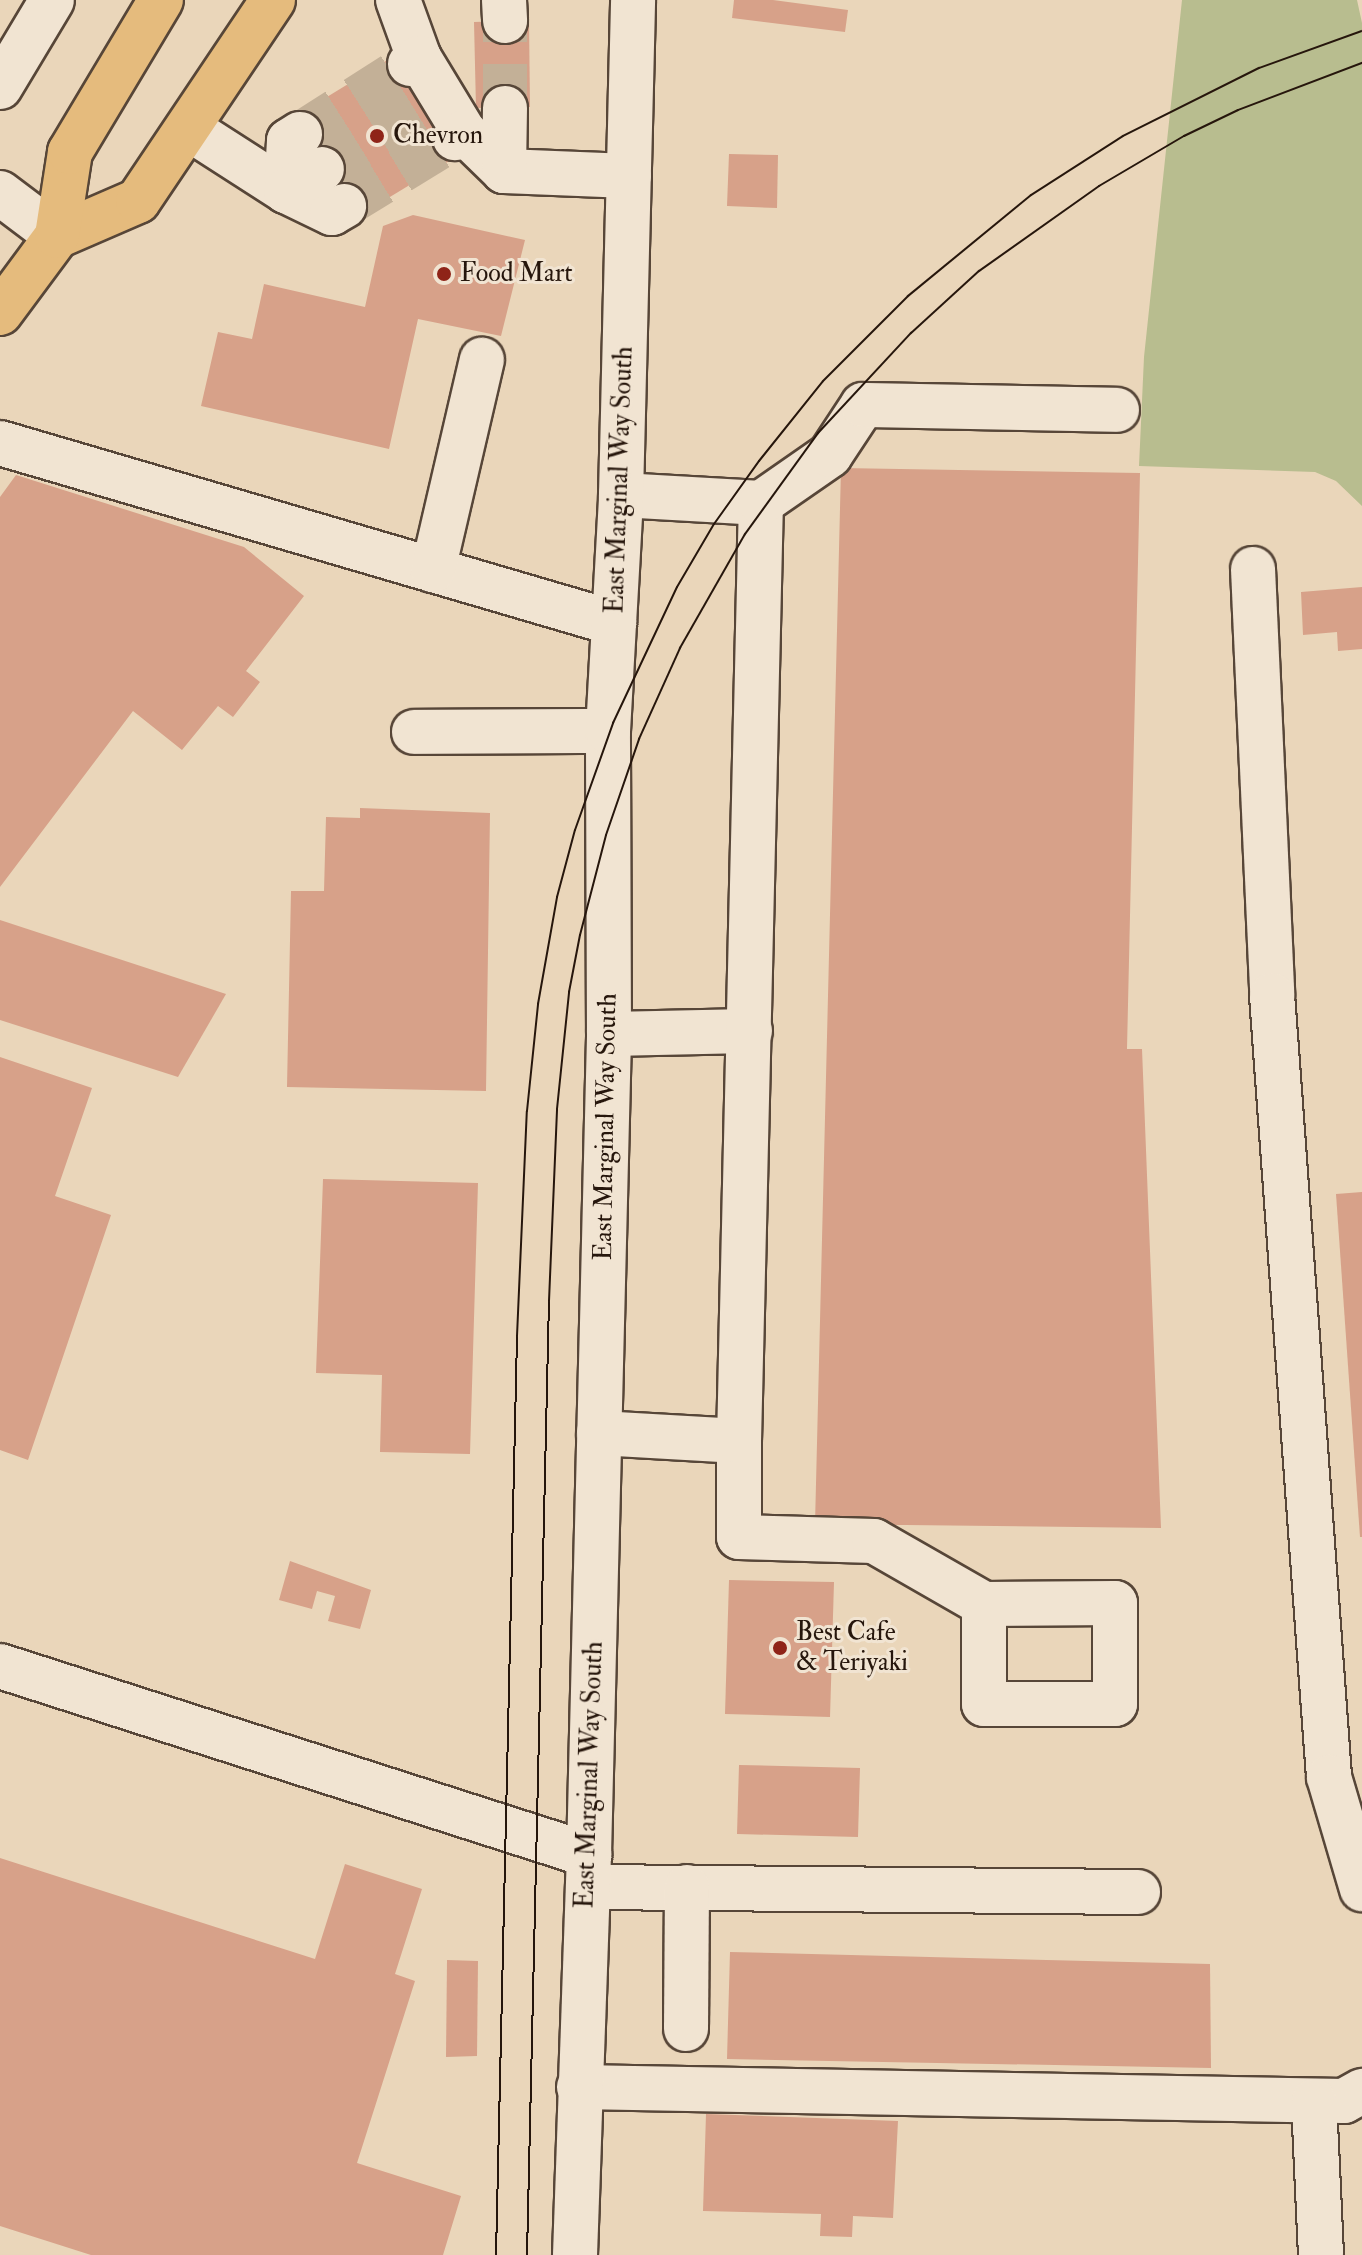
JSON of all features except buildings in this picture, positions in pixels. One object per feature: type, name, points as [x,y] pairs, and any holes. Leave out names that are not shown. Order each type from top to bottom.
[{"type":"main road","points":[[4,308],[57,236],[70,152],[161,0]]},
{"type":"main road","points":[[57,236],[138,201],[273,0]]},
{"type":"street","points":[[0,87],[52,0]]},
{"type":"street","points":[[398,0],[414,61],[436,98],[459,135],[504,171],[629,176]]},
{"type":"street","name":"East Marginal Way South","points":[[575,2255],[589,1871],[609,1034],[608,731],[621,495],[633,0]]},
{"type":"street","points":[[504,171],[505,108]]},
{"type":"street","points":[[188,128],[302,165],[332,213],[344,206]]},
{"type":"street","points":[[0,193],[57,236]]},
{"type":"street","points":[[433,570],[482,360]]},
{"type":"street","points":[[621,495],[761,503],[830,455],[863,405],[1117,410]]},
{"type":"street","points":[[0,443],[614,623]]},
{"type":"street","points":[[761,503],[739,1537],[874,1541],[984,1604]]},
{"type":"street","points":[[1253,569],[1272,995],[1329,1777],[1362,1889]]},
{"type":"street","points":[[414,732],[608,731]]},
{"type":"street","points":[[609,1034],[750,1031]]},
{"type":"street","points":[[599,1433],[739,1441]]},
{"type":"street","points":[[0,1666],[589,1871],[687,1887],[1138,1892]]},
{"type":"street","points":[[686,2029],[687,1887]]},
{"type":"street","points":[[579,2087],[1346,2106],[1321,2255]]},
{"type":"green space","points":[[1182,0],[1357,0],[1362,23],[1362,506],[1336,481],[1315,472],[1139,466],[1144,357]]},
{"type":"tunnel","points":[[505,21],[505,108]]},
{"type":"tunnel","points":[[300,134],[410,64]]},
{"type":"tunnel","points":[[322,169],[432,101]]},
{"type":"tunnel","points":[[344,206],[455,138]]},
{"type":"tram line","points":[[496,2255],[517,1336],[527,1111],[538,1004],[557,897],[575,830],[613,723],[677,587],[714,524],[759,461],[823,381],[908,296],[1031,195],[1123,136],[1259,68],[1362,31]]},
{"type":"tram line","points":[[527,2255],[549,1301],[557,1109],[569,992],[580,935],[606,835],[639,739],[680,648],[745,534],[818,433],[911,333],[979,271],[1099,186],[1184,136],[1238,110],[1362,63]]},
{"type":"place","name":"Chevron","points":[[377,136]]},
{"type":"place","name":"Food Mart","points":[[444,274]]},
{"type":"place","name":"Best Cafe & Teriyaki","points":[[780,1648]]}]
